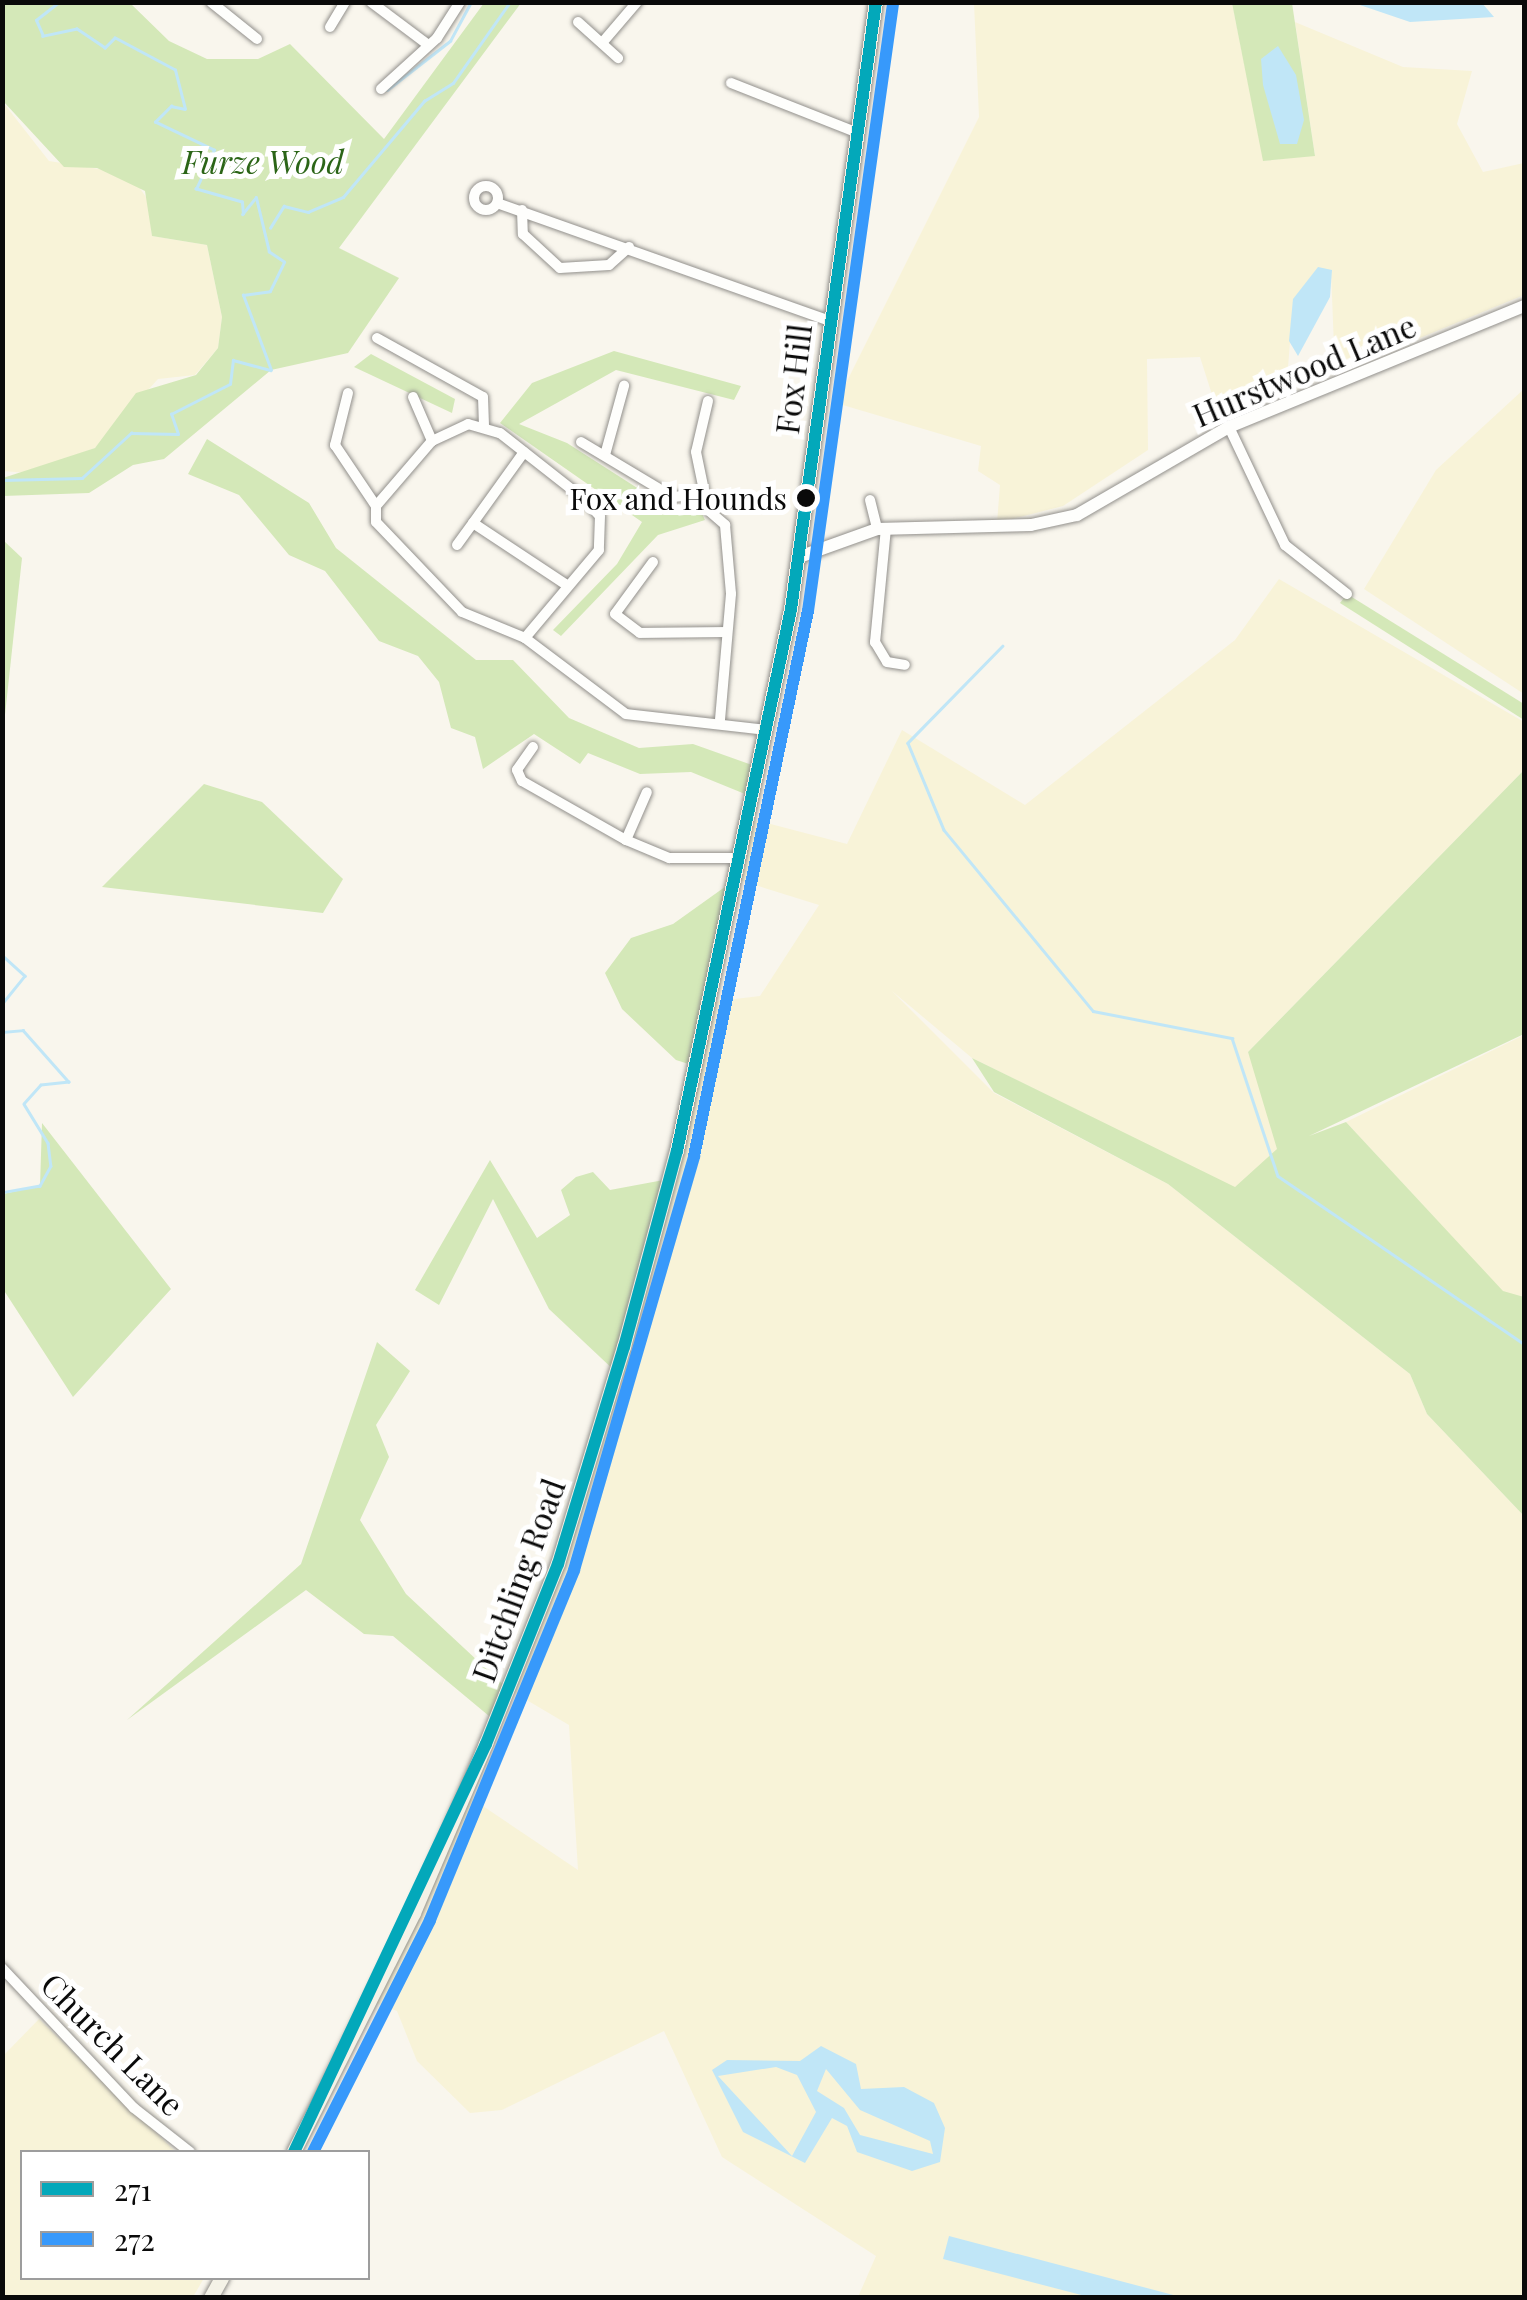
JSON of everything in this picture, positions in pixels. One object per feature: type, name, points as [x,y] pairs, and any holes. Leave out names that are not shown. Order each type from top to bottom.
[{"type":"main road","name":"Fox Hill","points":[[736,879],[799,557],[828,320],[876,2]]},
{"type":"main road","name":"Ditchling Road","points":[[295,2150],[414,1913],[558,1564],[677,1151],[736,879]]},
{"type":"street","points":[[212,2],[256,39]]},
{"type":"street","points":[[330,27],[346,2]]},
{"type":"street","points":[[371,2],[427,44]]},
{"type":"street","points":[[381,89],[427,44],[460,2]]},
{"type":"street","points":[[602,43],[636,2]]},
{"type":"street","points":[[578,22],[618,58]]},
{"type":"street","points":[[731,83],[858,132]]},
{"type":"street","points":[[497,203],[828,320]]},
{"type":"street","points":[[522,210],[524,234],[560,268],[609,264],[629,247]]},
{"type":"street","name":"Hurstwood Lane","points":[[799,557],[882,529],[1057,521],[1229,427],[1524,306]]},
{"type":"street","points":[[377,338],[483,397],[484,425]]},
{"type":"street","points":[[605,456],[624,386]]},
{"type":"street","points":[[348,393],[335,445],[376,506],[376,522],[462,612],[525,638],[543,661],[626,714],[720,720],[766,730]]},
{"type":"street","points":[[413,397],[432,440]]},
{"type":"street","points":[[708,402],[696,452],[702,494],[724,525],[731,594],[723,632],[720,720]]},
{"type":"street","points":[[376,506],[432,440],[484,425]]},
{"type":"street","points":[[484,425],[524,452],[600,516],[599,550],[565,584],[525,638]]},
{"type":"street","points":[[1229,427],[1286,545],[1347,594]]},
{"type":"street","points":[[581,442],[672,498],[702,494]]},
{"type":"street","points":[[457,544],[524,452]]},
{"type":"street","points":[[870,500],[882,529],[875,642],[892,663],[905,665]]},
{"type":"street","points":[[473,524],[565,584]]},
{"type":"street","points":[[653,562],[616,614],[640,633],[723,632]]},
{"type":"street","points":[[890,678],[892,663]]},
{"type":"street","points":[[533,747],[517,770],[522,782],[626,840],[669,858],[740,858]]},
{"type":"street","points":[[626,840],[648,792]]},
{"type":"street","name":"Church Lane","points":[[2,1968],[134,2108],[187,2150]]},
{"type":"shaded area","points":[[974,3],[1232,3],[1264,161],[1315,155],[1295,22],[1403,67],[1472,71],[1457,124],[1483,172],[1524,163],[1524,295],[1335,373],[1331,271],[1293,304],[1287,380],[1216,407],[1200,357],[1147,359],[1148,450],[1063,506],[997,523],[1000,485],[978,471],[981,446],[836,403],[979,117]]},
{"type":"shaded area","points":[[2,101],[49,161],[130,174],[148,200],[152,236],[207,245],[222,317],[218,348],[195,375],[158,379],[95,448],[28,473],[3,471]]},
{"type":"shaded area","points":[[1524,389],[1524,694],[1364,589],[1436,470]]},
{"type":"shaded area","points":[[1279,579],[1524,722],[1524,770],[1248,1052],[1285,1147],[1234,1188],[972,1058],[892,991],[994,1093],[1168,1184],[1410,1374],[1427,1414],[1524,1516],[1524,2297],[858,2297],[876,2256],[722,2157],[664,2031],[502,2110],[470,2113],[417,2061],[397,2011],[371,2001],[465,1794],[578,1870],[569,1725],[508,1689],[617,1373],[710,1002],[760,996],[819,905],[736,879],[755,820],[847,844],[902,730],[1025,805],[1235,640]]},
{"type":"shaded area","points":[[1524,1035],[1524,1297],[1503,1292],[1346,1122]]},
{"type":"shaded area","points":[[39,2019],[174,2150],[20,2150],[20,2280],[203,2280],[193,2297],[3,2297],[3,2056]]},
{"type":"green space","name":"Furze Wood","points":[[2,3],[130,3],[169,41],[207,59],[258,59],[290,44],[384,139],[484,3],[521,3],[339,248],[399,278],[348,353],[271,370],[164,459],[133,465],[89,493],[3,496],[3,478],[95,448],[136,393],[196,375],[218,348],[222,317],[207,245],[152,236],[145,191],[97,168],[64,167],[3,101]]},
{"type":"green space","points":[[1232,3],[1292,3],[1315,156],[1263,161]]},
{"type":"green space","points":[[614,351],[741,386],[734,400],[616,370],[519,424],[567,443],[667,507],[699,507],[705,520],[658,535],[561,636],[553,630],[617,564],[642,522],[500,423],[532,383]]},
{"type":"green space","points":[[371,354],[455,399],[452,413],[354,367]]},
{"type":"green space","points":[[207,439],[309,503],[336,548],[476,660],[513,660],[569,718],[639,748],[693,744],[752,765],[745,794],[691,772],[640,774],[588,753],[580,764],[534,734],[483,769],[475,737],[451,728],[439,682],[418,656],[379,641],[325,571],[289,555],[239,495],[188,474]]},
{"type":"green space","points":[[3,540],[22,558],[4,724],[2,723]]},
{"type":"green space","points":[[1347,594],[1524,704],[1524,720],[1340,603]]},
{"type":"green space","points":[[1524,770],[1524,1034],[1309,1136],[1346,1122],[1503,1291],[1524,1297],[1524,1516],[1427,1414],[1410,1374],[1168,1184],[994,1092],[972,1058],[1235,1187],[1277,1149],[1248,1052]]},
{"type":"green space","points":[[204,784],[262,802],[343,879],[323,913],[102,887]]},
{"type":"green space","points":[[736,879],[695,1066],[676,1060],[622,1009],[605,973],[631,938],[673,924]]},
{"type":"green space","points":[[42,1123],[171,1289],[73,1397],[3,1289],[3,1194],[40,1186]]},
{"type":"green space","points":[[490,1160],[537,1238],[570,1215],[561,1190],[576,1177],[593,1172],[610,1190],[669,1179],[617,1373],[549,1309],[493,1199],[439,1305],[415,1290]]},
{"type":"green space","points":[[377,1342],[410,1371],[376,1425],[389,1457],[360,1520],[406,1594],[508,1689],[495,1721],[393,1636],[364,1634],[306,1590],[127,1720],[301,1564]]},
{"type":"water","points":[[1354,3],[1482,3],[1494,17],[1410,22]]},
{"type":"water","points":[[1278,46],[1296,75],[1304,120],[1297,144],[1280,144],[1263,85],[1261,59]]},
{"type":"water","points":[[1318,267],[1332,270],[1330,297],[1298,356],[1289,341],[1293,299]]},
{"type":"water","points":[[821,2046],[856,2064],[861,2089],[904,2087],[934,2103],[945,2128],[940,2162],[912,2171],[857,2152],[847,2126],[832,2118],[805,2163],[743,2132],[712,2070],[727,2060],[800,2061]],"holes":[[[776,2067],[797,2075],[816,2112],[792,2156],[718,2076]],[[826,2069],[860,2110],[930,2141],[933,2154],[860,2135],[844,2108],[817,2091]]]},
{"type":"water","points":[[949,2236],[1181,2297],[1089,2297],[943,2259]]},
{"type":"waterway","points":[[2,480],[82,478],[131,433],[178,434],[171,414],[230,384],[233,360],[271,370],[243,295],[270,291],[284,262],[269,252],[256,198],[243,214],[242,202],[196,189],[214,150],[155,122],[171,106],[185,109],[175,70],[115,38],[105,48],[77,29],[43,36],[36,20],[59,2]]},
{"type":"waterway","points":[[387,90],[450,41],[471,2]]},
{"type":"waterway","points":[[270,228],[284,206],[308,212],[343,197],[424,101],[453,83],[510,2]]},
{"type":"waterway","points":[[1003,646],[908,743],[944,830],[1093,1011],[1232,1038],[1278,1176],[1524,1344]]},
{"type":"waterway","points":[[2,955],[25,976],[2,1004]]},
{"type":"waterway","points":[[2,1032],[23,1030],[69,1082],[41,1085],[24,1104],[48,1143],[51,1166],[40,1186],[2,1193]]},
{"type":"transit line","name":"271","points":[[295,2150],[486,1744],[558,1564],[624,1347],[677,1151],[791,609],[876,2]]},
{"type":"transit line","name":"272","points":[[314,2150],[430,1920],[574,1570],[694,1156],[808,611],[893,4]]},
{"type":"place","name":"Fox and Hounds","points":[[806,498]]}]
